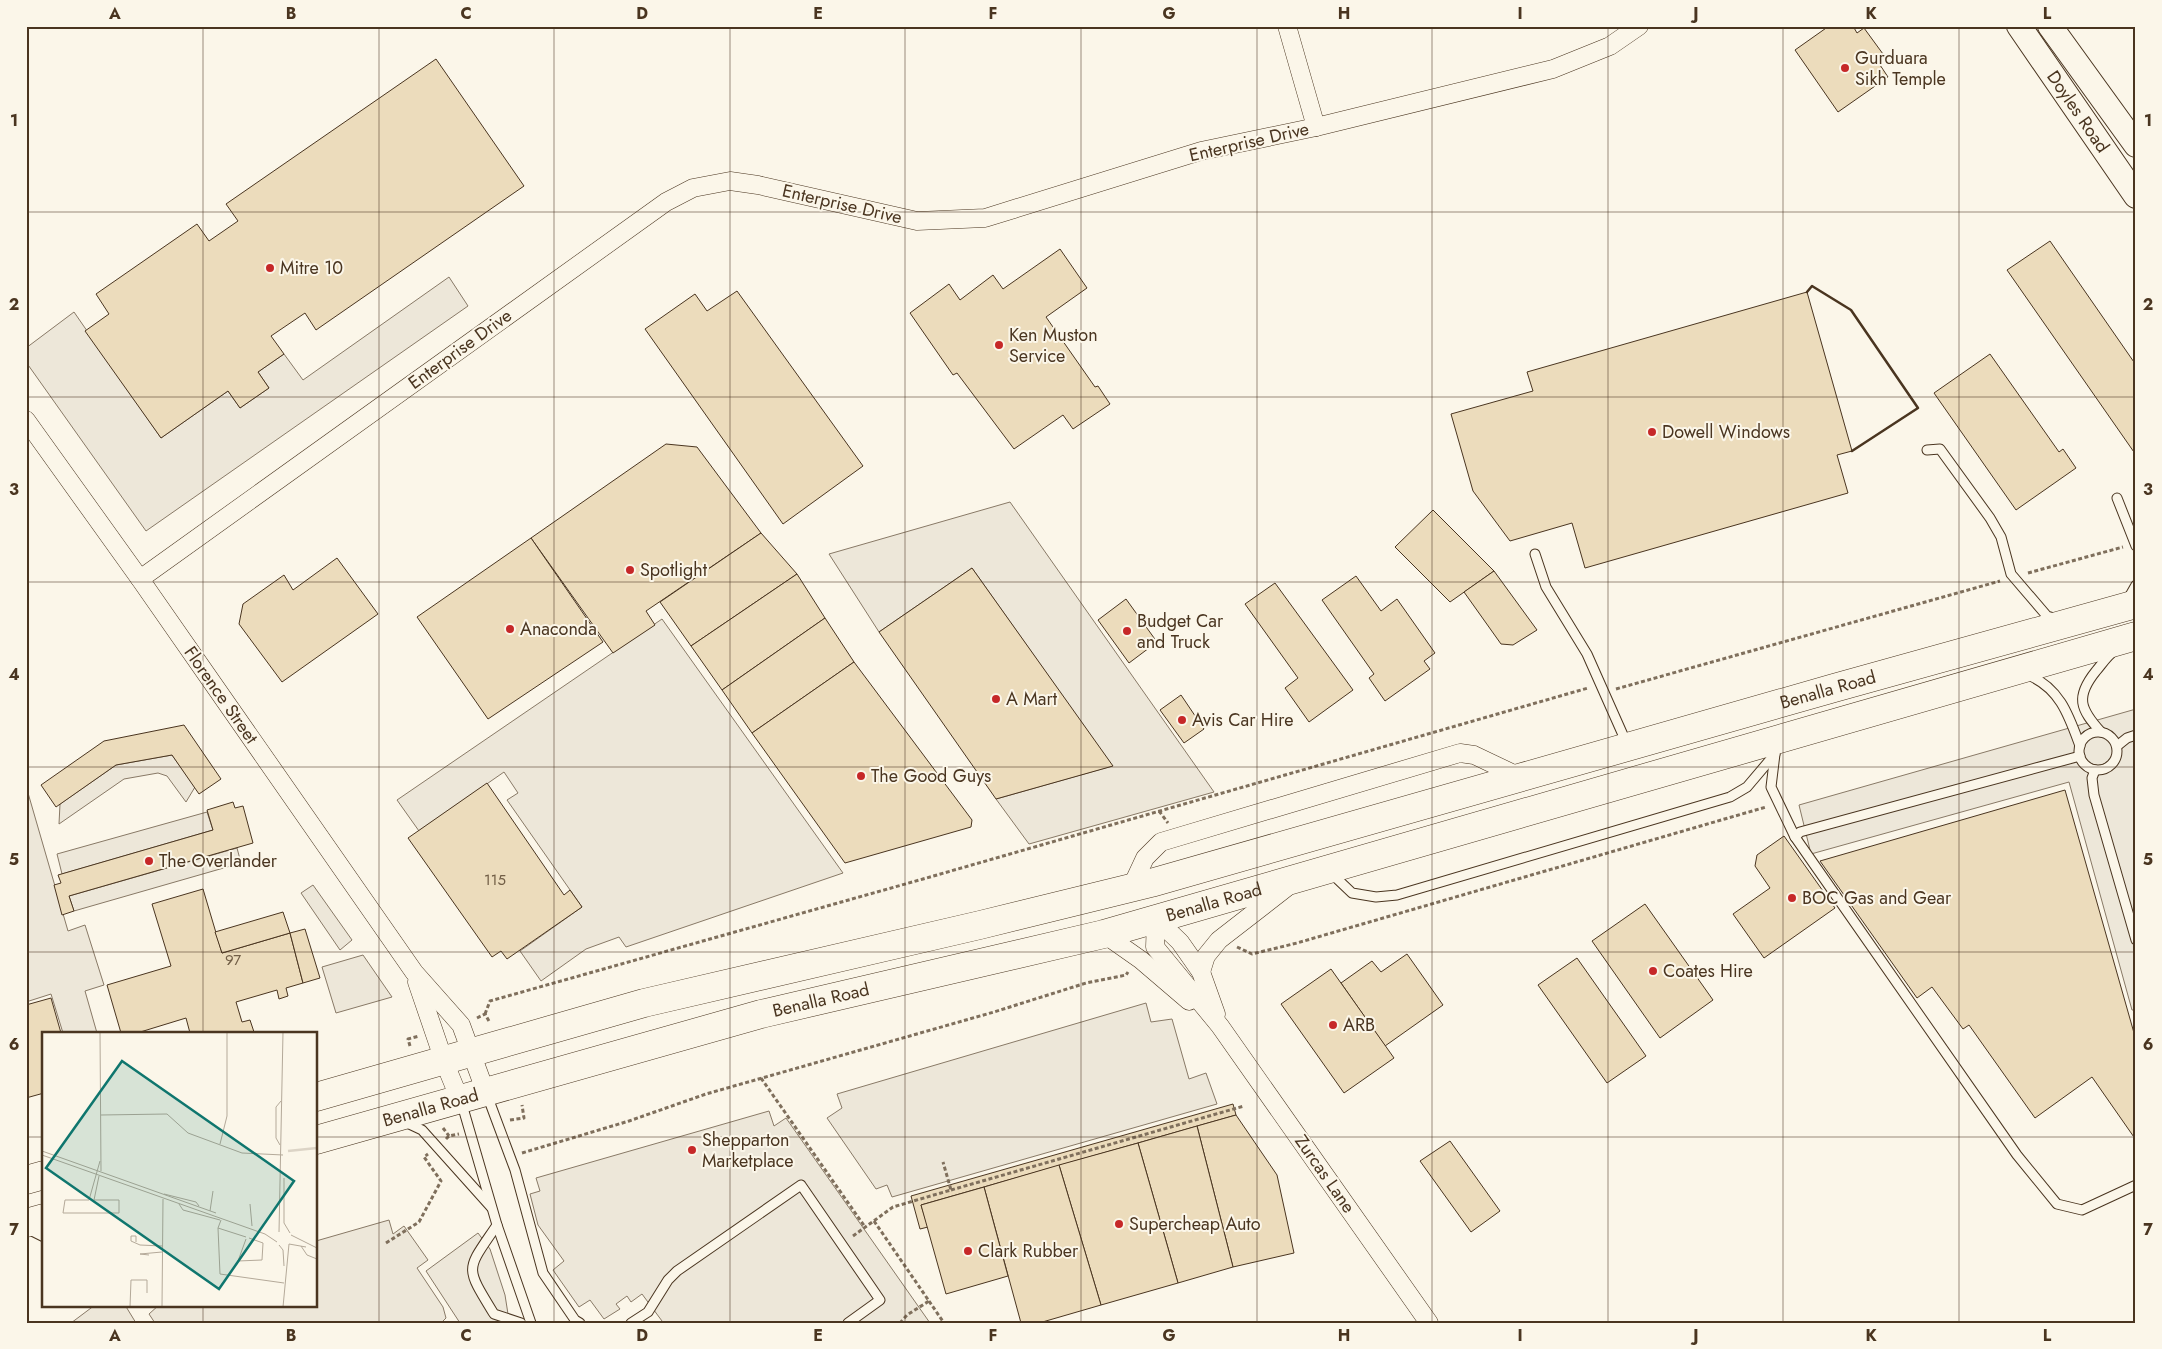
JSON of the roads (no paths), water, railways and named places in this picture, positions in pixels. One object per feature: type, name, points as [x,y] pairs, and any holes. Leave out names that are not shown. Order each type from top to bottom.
[{"type":"highway","name":"Benalla Road","points":[[318,1096],[672,996],[1141,886],[1628,746],[2128,606]]},
{"type":"highway","name":"Benalla Road","points":[[318,1139],[795,1005],[1104,934],[2135,636]]},
{"type":"highway","points":[[1628,746],[1640,757],[1678,769]]},
{"type":"highway","points":[[1141,886],[1156,919]]},
{"type":"highway","points":[[26,1223],[42,1219]]},
{"type":"main road","name":"Doyles Road","points":[[2019,26],[2136,196]]},
{"type":"main road","name":"Doyles Road","points":[[2050,26],[2136,145]]},
{"type":"street","points":[[1287,26],[1316,127]]},
{"type":"street","name":"Enterprise Drive","points":[[140,578],[666,202],[693,188],[730,181],[917,221],[985,218],[1201,151],[1316,127],[1553,69],[1610,46],[1639,26]]},
{"type":"street","name":"Florence Street","points":[[26,420],[140,578],[414,972],[460,1025],[471,1053],[473,1096]]},
{"type":"street","points":[[1141,886],[1145,858],[1161,842],[1460,753],[1474,755],[1520,777]]},
{"type":"street","points":[[1201,972],[1206,956],[1219,940],[1298,878]]},
{"type":"street","name":"Zurcas Lane","points":[[1156,919],[1180,942],[1201,972],[1220,1026]]},
{"type":"street","name":"Zurcas Lane","points":[[1156,919],[1156,947],[1220,1026],[1425,1321]]},
{"type":"street","name":"Zurcas Lane","points":[[1104,934],[1140,960],[1220,1026]]},
{"type":"street","name":"Florence Street","points":[[414,972],[444,1061],[473,1096]]},
{"type":"lane","points":[[1927,450],[1940,449],[1990,518],[2001,537],[2013,577],[2047,616],[2069,623]]},
{"type":"lane","points":[[2117,498],[2135,545]]},
{"type":"lane","points":[[1535,554],[1546,587],[1587,654],[1628,746]]},
{"type":"lane","points":[[2128,606],[2136,586]]},
{"type":"lane","points":[[2015,670],[2038,679],[2056,694],[2067,710],[2080,746],[2080,756],[2086,765],[2096,770],[2107,768],[2116,758],[2117,746],[2111,737],[2101,732],[2086,716],[2081,699],[2086,683],[2112,652],[2135,636]]},
{"type":"lane","points":[[2080,746],[2086,737],[2101,732]]},
{"type":"lane","name":"Benalla Road","points":[[1327,870],[1352,893],[1376,897],[1397,895],[1730,797],[1747,787],[1775,754],[1798,734]]},
{"type":"lane","points":[[2117,746],[2127,738],[2136,735]]},
{"type":"lane","points":[[1775,754],[1771,787],[1794,836],[2017,1155],[2057,1204],[2082,1210],[2136,1185]]},
{"type":"lane","points":[[1794,836],[1800,832],[2080,756]]},
{"type":"lane","points":[[2096,770],[2092,778],[2094,795],[2136,940]]},
{"type":"lane","points":[[473,1096],[497,1225],[531,1323]]},
{"type":"lane","points":[[473,1096],[515,1170],[542,1273],[565,1306],[580,1323]]},
{"type":"lane","points":[[390,1119],[408,1122],[422,1130],[493,1209]]},
{"type":"lane","points":[[631,1323],[648,1312],[668,1280],[677,1270],[801,1185],[880,1300],[848,1323]]},
{"type":"lane","points":[[497,1225],[472,1262],[472,1279],[494,1314],[521,1323]]},
{"type":"lane","points":[[26,1229],[42,1235]]},
{"type":"place","name":"Gurduara Sikh Temple","points":[[1845,68]]},
{"type":"place","name":"Mitre 10","points":[[270,268]]},
{"type":"place","name":"Ken Muston Service","points":[[999,345]]},
{"type":"place","name":"Dowell Windows","points":[[1652,432]]},
{"type":"place","name":"Spotlight","points":[[630,570]]},
{"type":"place","name":"Anaconda","points":[[510,629]]},
{"type":"place","name":"Budget Car and Truck","points":[[1127,631]]},
{"type":"place","name":"A Mart","points":[[996,699]]},
{"type":"place","name":"Avis Car Hire","points":[[1182,720]]},
{"type":"place","name":"The Good Guys","points":[[861,776]]},
{"type":"place","name":"The Overlander","points":[[149,861]]},
{"type":"place","name":"BOC Gas and Gear","points":[[1792,898]]},
{"type":"place","name":"Coates Hire","points":[[1653,971]]},
{"type":"place","name":"ARB","points":[[1333,1025]]},
{"type":"place","name":"Shepparton Marketplace","points":[[692,1150]]},
{"type":"place","name":"Supercheap Auto","points":[[1119,1224]]},
{"type":"place","name":"Clark Rubber","points":[[968,1251]]}]
